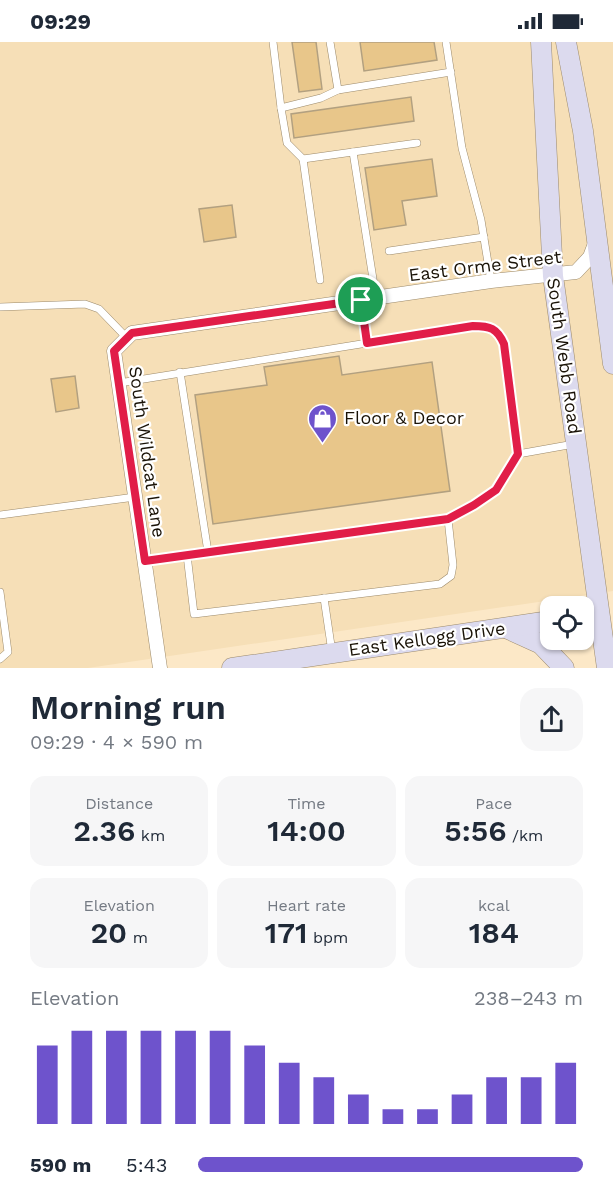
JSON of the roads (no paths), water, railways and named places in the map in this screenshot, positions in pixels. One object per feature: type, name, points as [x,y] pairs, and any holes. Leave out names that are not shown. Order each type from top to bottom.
[{"type":"main road","name":"South Webb Road","points":[[541,42],[553,276],[606,659]]},
{"type":"main road","points":[[566,42],[583,130],[613,364]]},
{"type":"main road","name":"East Kellogg Drive","points":[[232,668],[540,623]]},
{"type":"main road","points":[[505,628],[530,637],[549,651],[564,668]]},
{"type":"street","name":"East Orme Street","points":[[122,344],[132,333],[491,281],[576,272],[590,257],[596,240]]},
{"type":"street","name":"South Wildcat Lane","points":[[122,344],[114,351],[160,668]]},
{"type":"lane","points":[[273,42],[280,108],[287,143],[303,159],[320,280]]},
{"type":"lane","points":[[330,42],[338,90]]},
{"type":"lane","points":[[446,42],[462,148],[484,237],[491,281]]},
{"type":"lane","points":[[280,108],[321,98],[338,90],[451,72]]},
{"type":"lane","points":[[303,159],[417,143]]},
{"type":"lane","points":[[353,152],[375,298]]},
{"type":"lane","points":[[389,251],[484,237]]},
{"type":"lane","points":[[361,300],[367,343]]},
{"type":"lane","points":[[0,307],[85,304],[99,309],[122,344]]},
{"type":"lane","points":[[119,383],[473,326],[490,326],[499,333],[504,344],[518,454],[496,490],[448,519],[145,561]]},
{"type":"lane","points":[[180,372],[208,552]]},
{"type":"lane","points":[[518,454],[576,444]]},
{"type":"lane","points":[[0,515],[135,497]]},
{"type":"lane","points":[[187,555],[194,614],[440,584],[451,576],[453,565],[448,519]]},
{"type":"lane","points":[[0,592],[8,652],[0,659]]},
{"type":"lane","points":[[324,598],[332,653]]},
{"type":"place","name":"Floor & Decor","points":[[323,444]]}]
